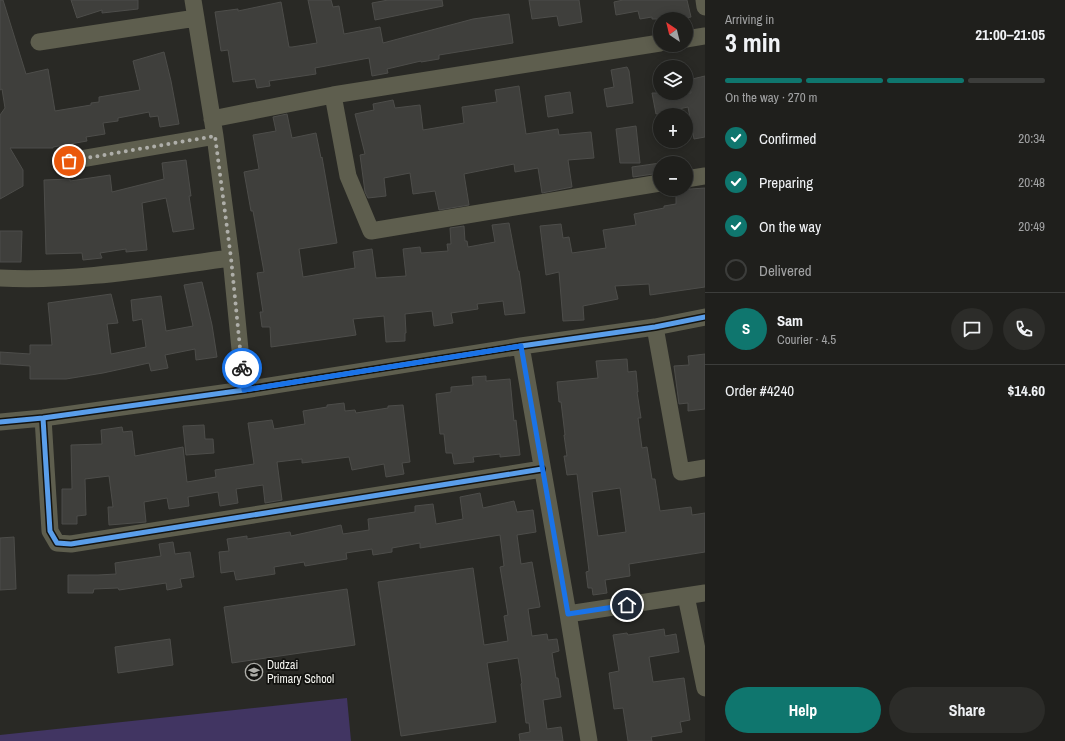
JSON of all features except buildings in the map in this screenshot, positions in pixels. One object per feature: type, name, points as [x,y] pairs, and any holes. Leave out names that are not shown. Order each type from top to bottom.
[{"type":"street","points":[[193,0],[215,136],[231,258],[244,390]]},
{"type":"street","points":[[704,0],[705,7]]},
{"type":"street","points":[[39,42],[196,18]]},
{"type":"street","points":[[693,38],[705,36]]},
{"type":"street","points":[[212,120],[333,95],[653,44]]},
{"type":"street","points":[[333,95],[348,176],[371,231],[653,184]]},
{"type":"street","points":[[69,161],[215,136]]},
{"type":"street","points":[[693,178],[705,176]]},
{"type":"street","points":[[0,278],[26,280],[101,275],[231,258]]},
{"type":"street","points":[[0,422],[43,418],[244,390],[521,346],[655,327],[705,317]]},
{"type":"street","points":[[655,327],[681,472],[705,468]]},
{"type":"street","points":[[521,346],[589,741]]},
{"type":"street","points":[[43,418],[50,531],[57,543],[71,544],[542,469]]},
{"type":"street","points":[[568,614],[705,593]]},
{"type":"street","points":[[686,596],[705,688]]},
{"type":"shaded area","points":[[347,698],[351,741],[0,741],[0,735]]},
{"type":"cycle path","points":[[0,422],[43,418],[244,390],[521,346],[655,327],[705,317]]},
{"type":"cycle path","points":[[43,418],[50,531],[57,543],[71,544],[542,469]]},
{"type":"way so far","points":[[69,161],[215,136],[231,258],[242,368]]},
{"type":"place","name":"Dudzai Primary School","points":[[254,672]]},
{"type":"route","points":[[242,368],[244,390],[521,346],[568,614],[627,605]]}]
